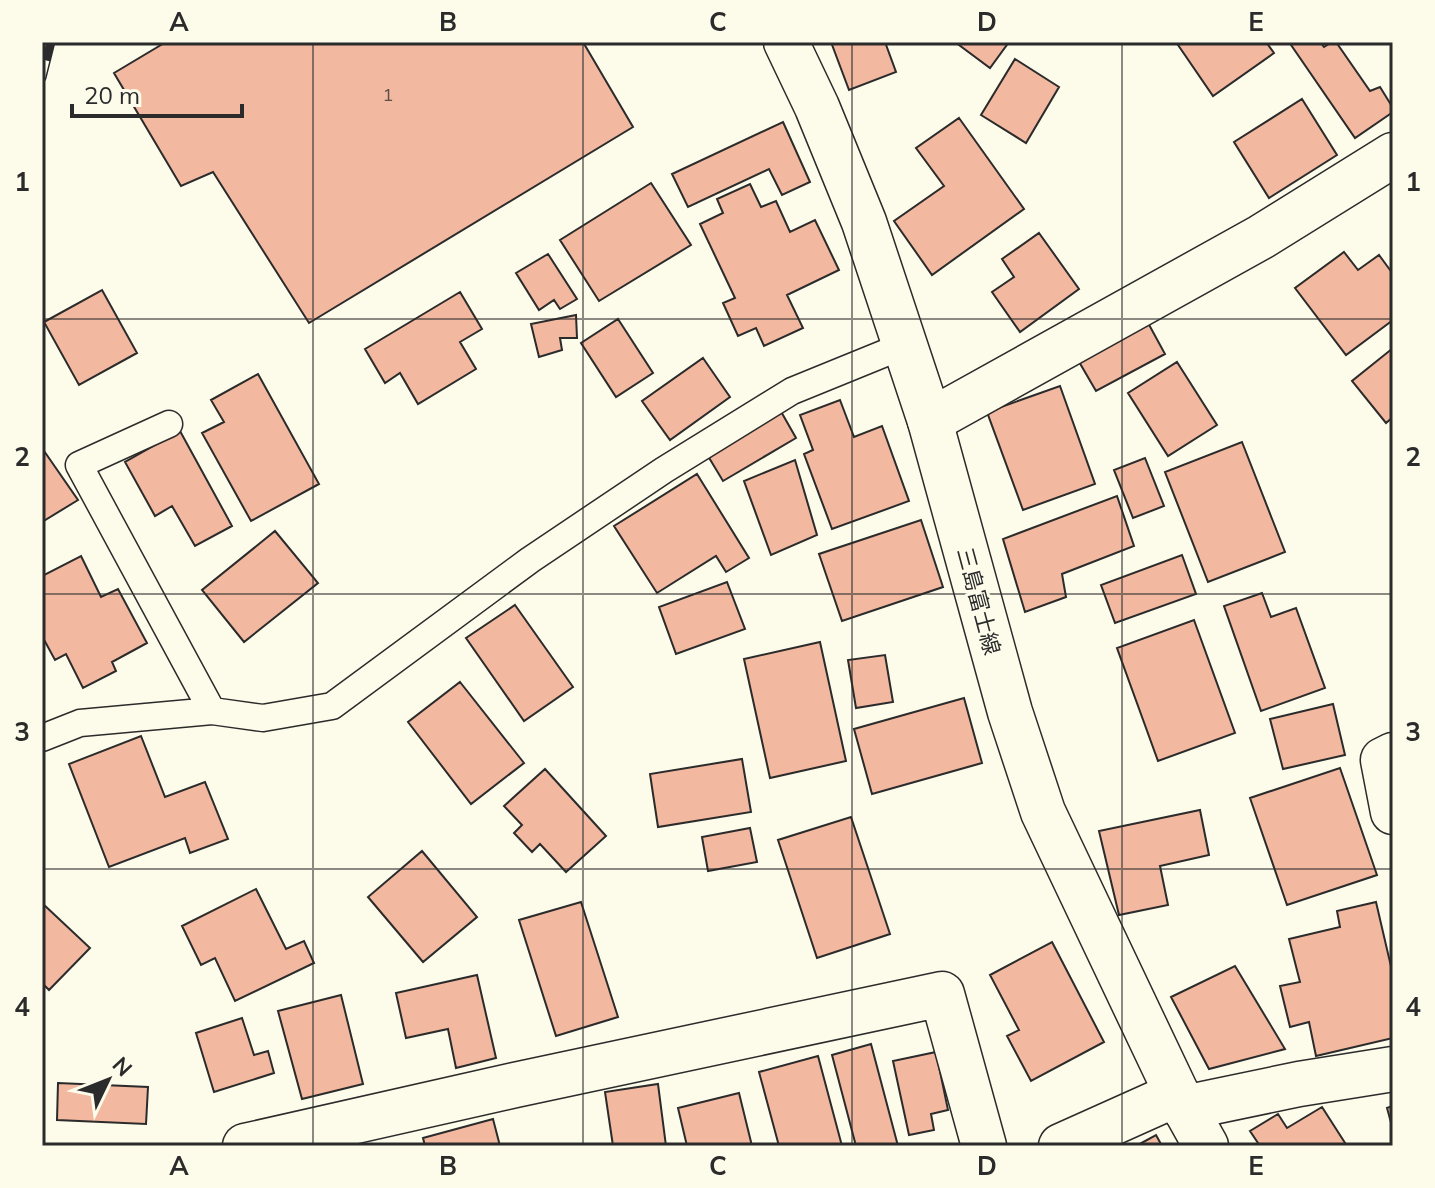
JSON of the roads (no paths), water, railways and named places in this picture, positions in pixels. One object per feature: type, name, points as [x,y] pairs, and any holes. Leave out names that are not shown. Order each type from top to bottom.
[{"type":"street","name":"三島富士線","points":[[786,42],[817,107],[864,222],[930,421],[1010,712],[1043,812],[1180,1101],[1206,1146]]},
{"type":"street","points":[[930,421],[1261,237],[1393,155]]},
{"type":"street","points":[[1393,755],[1383,760],[1393,812]]},
{"type":"street","points":[[245,1146],[942,994],[984,1146]]},
{"type":"street","points":[[1061,1146],[1180,1101],[1393,1069]]},
{"type":"lane","points":[[42,738],[80,723],[212,711],[263,718],[332,706],[530,560],[664,470],[792,391],[905,345]]},
{"type":"lane","points":[[169,424],[79,465],[212,711]]},
{"type":"railway","points":[[42,78],[51,42]]}]
